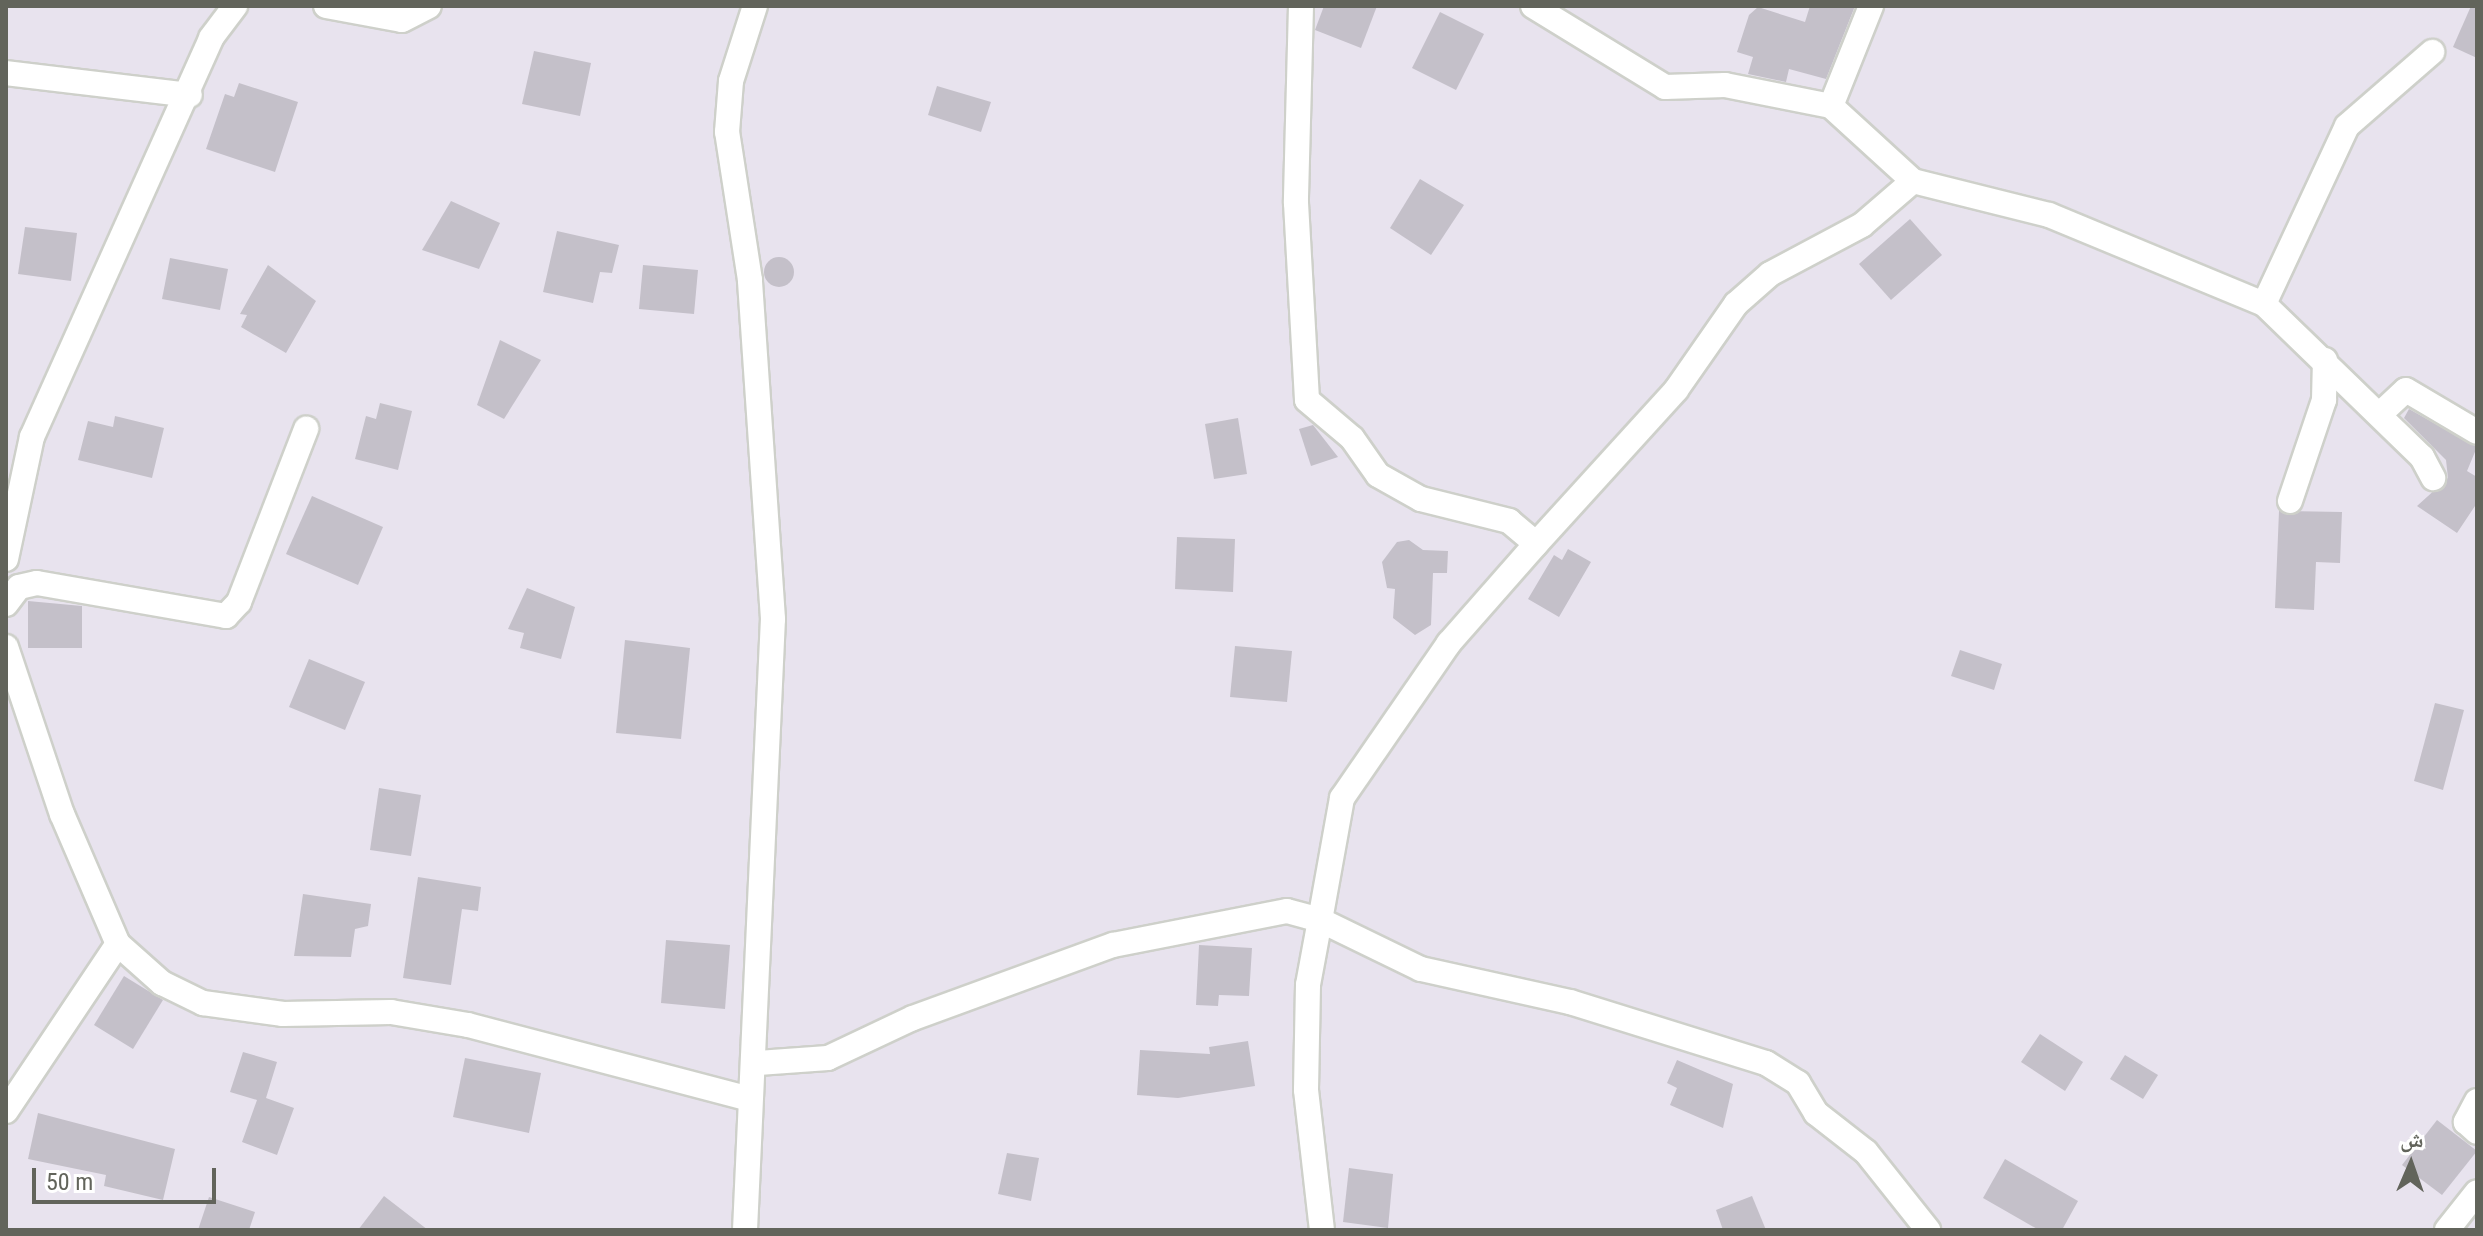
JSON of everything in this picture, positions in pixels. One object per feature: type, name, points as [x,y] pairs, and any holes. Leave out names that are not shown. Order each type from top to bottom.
[{"type":"street","points":[[6,559],[32,437],[190,95],[211,38],[235,6]]},
{"type":"street","points":[[326,6],[402,20],[429,6]]},
{"type":"street","points":[[745,1230],[747,1098],[758,1063],[773,619],[750,280],[727,132],[740,40],[755,6]]},
{"type":"street","points":[[1301,6],[1296,203],[1307,400],[1352,438],[1378,475],[1421,499],[1509,521],[1536,544]]},
{"type":"street","points":[[1533,6],[1665,87],[1725,85],[1831,106],[1913,181],[2049,215],[2264,304],[2380,414],[2433,478]]},
{"type":"street","points":[[1831,106],[1871,6]]},
{"type":"street","points":[[2264,304],[2347,126],[2432,52]]},
{"type":"street","points":[[6,73],[190,95]]},
{"type":"street","points":[[1322,1230],[1306,1090],[1308,985],[1342,798],[1449,643],[1667,402],[1736,304],[1770,274],[1862,225],[1913,181]]},
{"type":"street","points":[[2290,501],[2324,400],[2325,360]]},
{"type":"street","points":[[2380,414],[2406,390],[2477,432]]},
{"type":"street","points":[[6,604],[19,587],[37,583],[226,616],[239,602],[306,429]]},
{"type":"street","points":[[6,647],[62,814],[118,944],[162,983],[203,1003],[283,1014],[406,1015],[747,1098]]},
{"type":"street","points":[[758,1063],[828,1058],[927,1012],[1113,945],[1287,911],[1320,920],[1421,969],[1570,1002],[1766,1063],[1798,1083],[1816,1113],[1866,1152],[1928,1230]]},
{"type":"street","points":[[6,1111],[118,944]]},
{"type":"street","points":[[2477,1101],[2466,1122],[2477,1132]]},
{"type":"street","points":[[2447,1230],[2477,1192]]},
{"type":"building","points":[[1324,6],[1377,6],[1361,48],[1315,30]]},
{"type":"building","points":[[1810,6],[1855,6],[1826,79],[1789,69],[1786,82],[1748,74],[1753,57],[1737,52],[1749,15],[1758,7],[1805,22]]},
{"type":"building","points":[[2471,6],[2477,6],[2477,58],[2453,47]]},
{"type":"building","points":[[1440,12],[1484,34],[1456,90],[1412,68]]},
{"type":"building","points":[[534,51],[591,63],[580,116],[522,104]]},
{"type":"building","points":[[239,83],[298,102],[275,172],[206,149],[225,94],[234,97]]},
{"type":"building","points":[[937,86],[991,102],[981,132],[928,115]]},
{"type":"building","points":[[1420,179],[1464,205],[1431,255],[1390,228]]},
{"type":"building","points":[[451,201],[500,223],[479,269],[422,250]]},
{"type":"building","points":[[1910,219],[1942,255],[1891,300],[1859,264]]},
{"type":"building","points":[[25,227],[77,233],[71,281],[18,274]]},
{"type":"building","points":[[557,231],[619,245],[612,273],[600,272],[593,303],[543,292]]},
{"type":"building","points":[[779,257],[785,258],[793,266],[793,278],[785,286],[779,287],[773,286],[765,278],[764,272],[765,266],[773,258]]},
{"type":"building","points":[[170,258],[228,269],[220,310],[162,299]]},
{"type":"building","points":[[268,265],[316,301],[286,353],[241,327],[247,315],[240,314]]},
{"type":"building","points":[[643,265],[698,270],[694,314],[639,309]]},
{"type":"building","points":[[500,340],[541,360],[504,419],[477,405]]},
{"type":"building","points":[[380,403],[412,411],[398,470],[355,459],[366,416],[376,419]]},
{"type":"building","points":[[2409,409],[2477,447],[2467,471],[2477,477],[2477,503],[2457,533],[2417,506],[2448,478],[2446,460],[2404,418]]},
{"type":"building","points":[[115,416],[164,428],[152,478],[78,460],[88,421],[113,427]]},
{"type":"building","points":[[1238,418],[1247,474],[1214,479],[1205,424]]},
{"type":"building","points":[[1313,425],[1338,457],[1311,466],[1299,429]]},
{"type":"building","points":[[312,496],[383,527],[358,585],[286,554]]},
{"type":"building","points":[[2279,511],[2342,512],[2340,563],[2316,562],[2314,610],[2275,608]]},
{"type":"building","points":[[1177,537],[1235,539],[1233,592],[1175,589]]},
{"type":"building","points":[[1409,540],[1423,550],[1448,551],[1447,573],[1433,573],[1431,625],[1415,635],[1393,618],[1395,589],[1387,588],[1382,562],[1397,542]]},
{"type":"building","points":[[1568,549],[1591,562],[1559,617],[1528,599],[1554,555],[1562,560]]},
{"type":"building","points":[[527,588],[575,607],[561,659],[520,648],[524,633],[508,629]]},
{"type":"building","points":[[28,601],[82,606],[82,648],[28,648]]},
{"type":"building","points":[[625,640],[690,648],[681,739],[616,733]]},
{"type":"building","points":[[1235,646],[1292,651],[1287,702],[1230,697]]},
{"type":"building","points":[[1960,650],[2002,664],[1994,690],[1951,676]]},
{"type":"building","points":[[309,659],[365,682],[345,730],[289,707]]},
{"type":"building","points":[[2435,703],[2464,710],[2443,790],[2414,781]]},
{"type":"building","points":[[379,788],[421,795],[411,856],[370,850]]},
{"type":"building","points":[[418,877],[481,887],[478,911],[462,909],[451,985],[403,978]]},
{"type":"building","points":[[303,894],[371,904],[368,926],[355,929],[351,957],[294,956]]},
{"type":"building","points":[[666,940],[730,945],[725,1009],[661,1003]]},
{"type":"building","points":[[1199,945],[1252,948],[1249,996],[1219,995],[1218,1006],[1196,1005]]},
{"type":"building","points":[[124,976],[163,1000],[133,1049],[94,1025]]},
{"type":"building","points":[[2040,1034],[2083,1062],[2065,1091],[2021,1062]]},
{"type":"building","points":[[1248,1041],[1255,1086],[1178,1098],[1137,1095],[1140,1050],[1210,1054],[1209,1047]]},
{"type":"building","points":[[243,1052],[277,1062],[266,1098],[294,1108],[277,1155],[242,1142],[257,1100],[230,1092]]},
{"type":"building","points":[[2125,1055],[2158,1075],[2143,1099],[2110,1079]]},
{"type":"building","points":[[465,1058],[541,1073],[529,1133],[453,1117]]},
{"type":"building","points":[[1677,1060],[1733,1084],[1723,1128],[1670,1105],[1677,1088],[1667,1083]]},
{"type":"building","points":[[38,1113],[175,1149],[163,1200],[104,1186],[106,1175],[28,1159]]},
{"type":"building","points":[[2437,1120],[2477,1151],[2442,1195],[2402,1165]]},
{"type":"building","points":[[1007,1153],[1039,1158],[1031,1201],[998,1194]]},
{"type":"building","points":[[2005,1159],[2078,1201],[2062,1230],[2039,1230],[1983,1198]]},
{"type":"building","points":[[1349,1168],[1393,1174],[1388,1228],[1343,1222]]},
{"type":"building","points":[[384,1196],[428,1230],[358,1230]]},
{"type":"building","points":[[1752,1196],[1766,1230],[1723,1230],[1716,1210]]},
{"type":"building","points":[[209,1197],[255,1212],[249,1230],[198,1230]]}]
